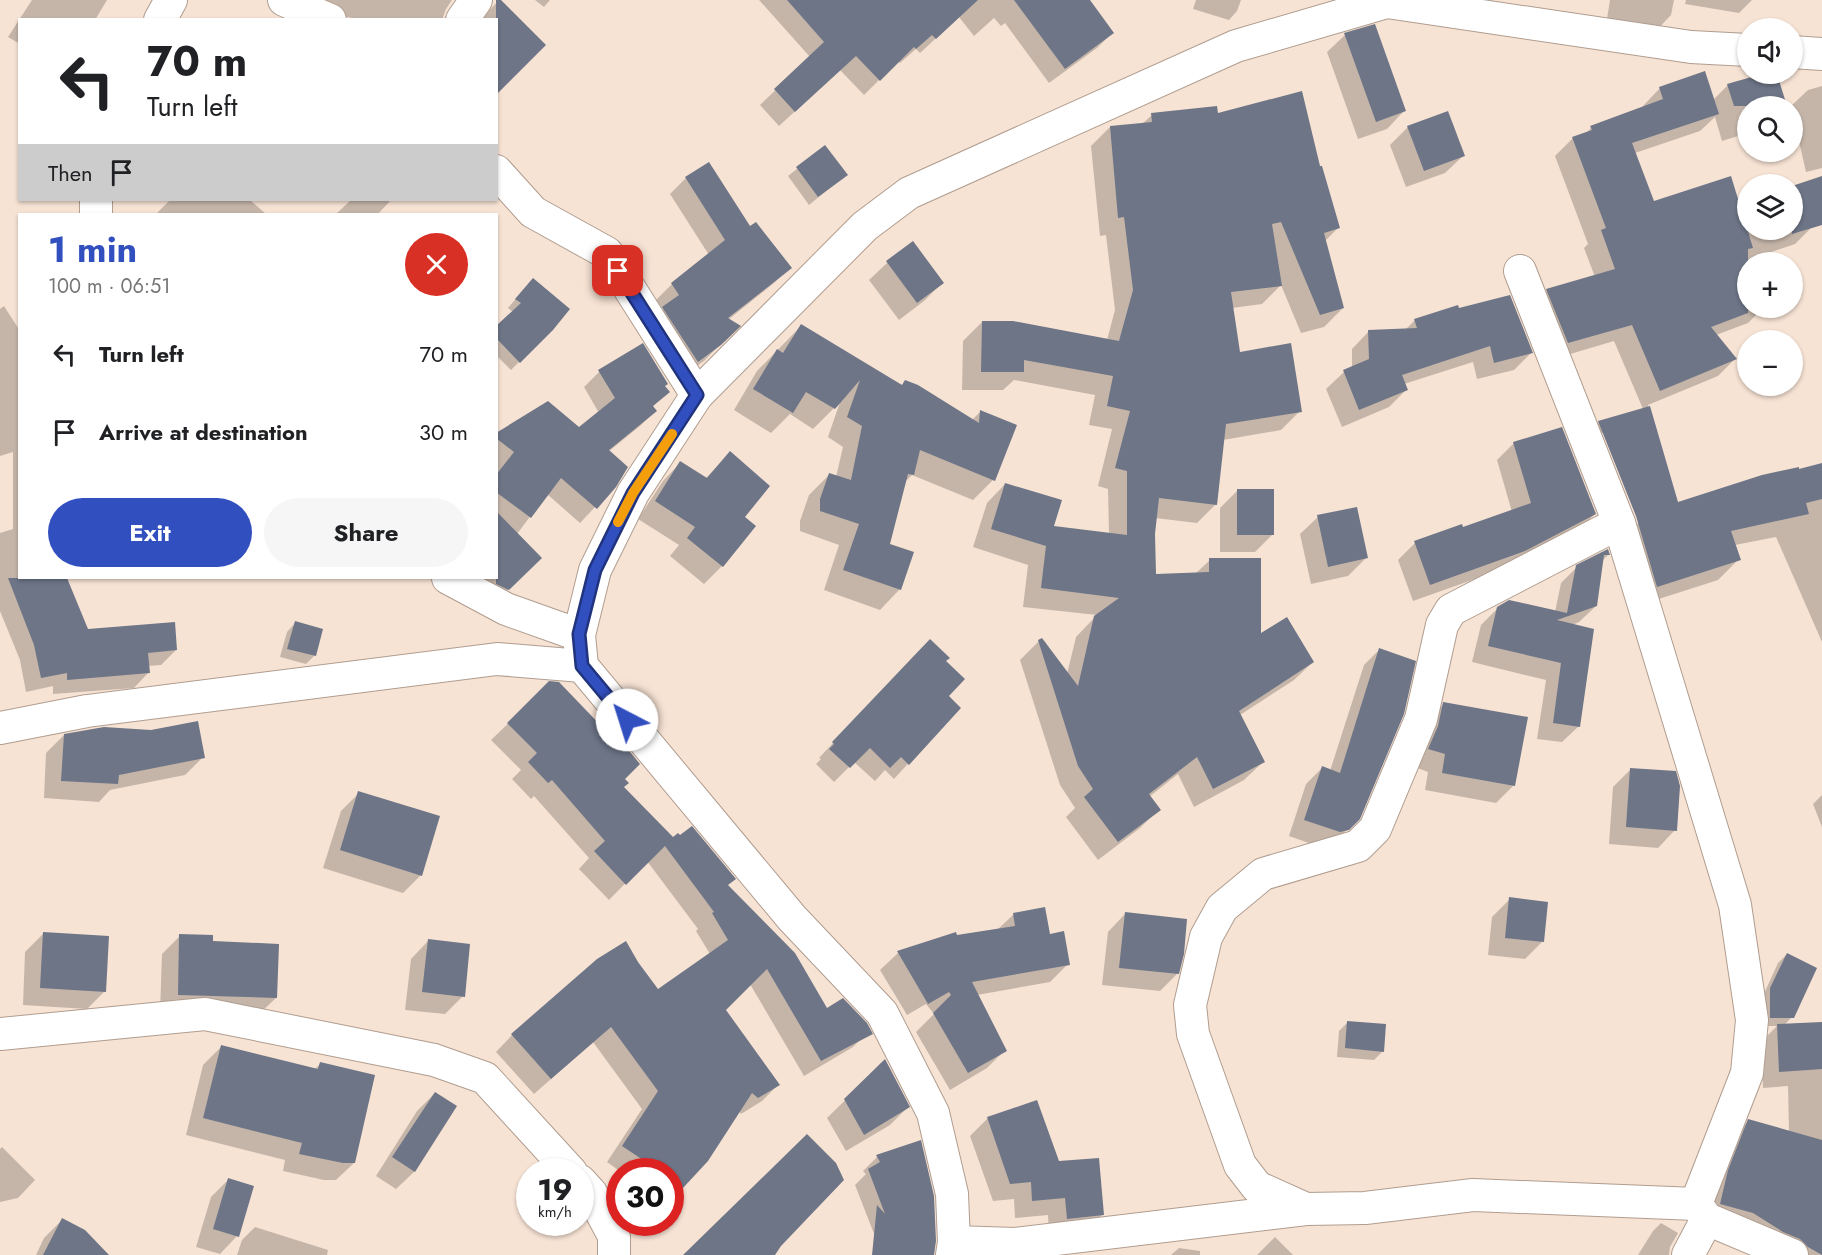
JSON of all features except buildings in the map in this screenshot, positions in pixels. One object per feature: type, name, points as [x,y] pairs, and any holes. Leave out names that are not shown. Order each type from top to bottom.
[{"type":"street","points":[[161,18],[171,0]]},
{"type":"street","points":[[284,0],[325,18]]},
{"type":"street","points":[[463,18],[476,0]]},
{"type":"street","points":[[1737,49],[1690,47],[1386,1],[1236,46],[909,193],[865,226],[697,395],[633,493],[595,570],[579,634],[582,666],[792,918],[882,1013],[933,1113],[952,1194],[953,1249],[1015,1244],[1306,1209],[1365,1208],[1473,1195],[1702,1211],[1792,1255]]},
{"type":"street","points":[[1803,53],[1822,54]]},
{"type":"street","points":[[498,173],[533,212],[607,253],[697,395]]},
{"type":"street","points":[[1520,271],[1619,524],[1735,905],[1752,1020],[1747,1073],[1688,1255]]},
{"type":"street","points":[[1306,1209],[1257,1187],[1240,1165],[1193,1034],[1190,1005],[1206,937],[1222,909],[1263,874],[1358,846],[1375,829],[1421,719],[1442,625],[1451,610],[1619,524]]},
{"type":"street","points":[[450,579],[506,609],[579,634]]},
{"type":"street","points":[[0,728],[87,711],[496,659],[582,666]]},
{"type":"street","points":[[0,1034],[205,1014],[434,1060],[486,1078],[559,1158]]},
{"type":"street","points":[[594,1199],[614,1236],[614,1255]]},
{"type":"slow traffic","points":[[618,522],[633,493],[672,434]]},
{"type":"route","points":[[618,271],[697,395],[633,493],[595,570],[579,634],[582,666],[627,720]]}]
